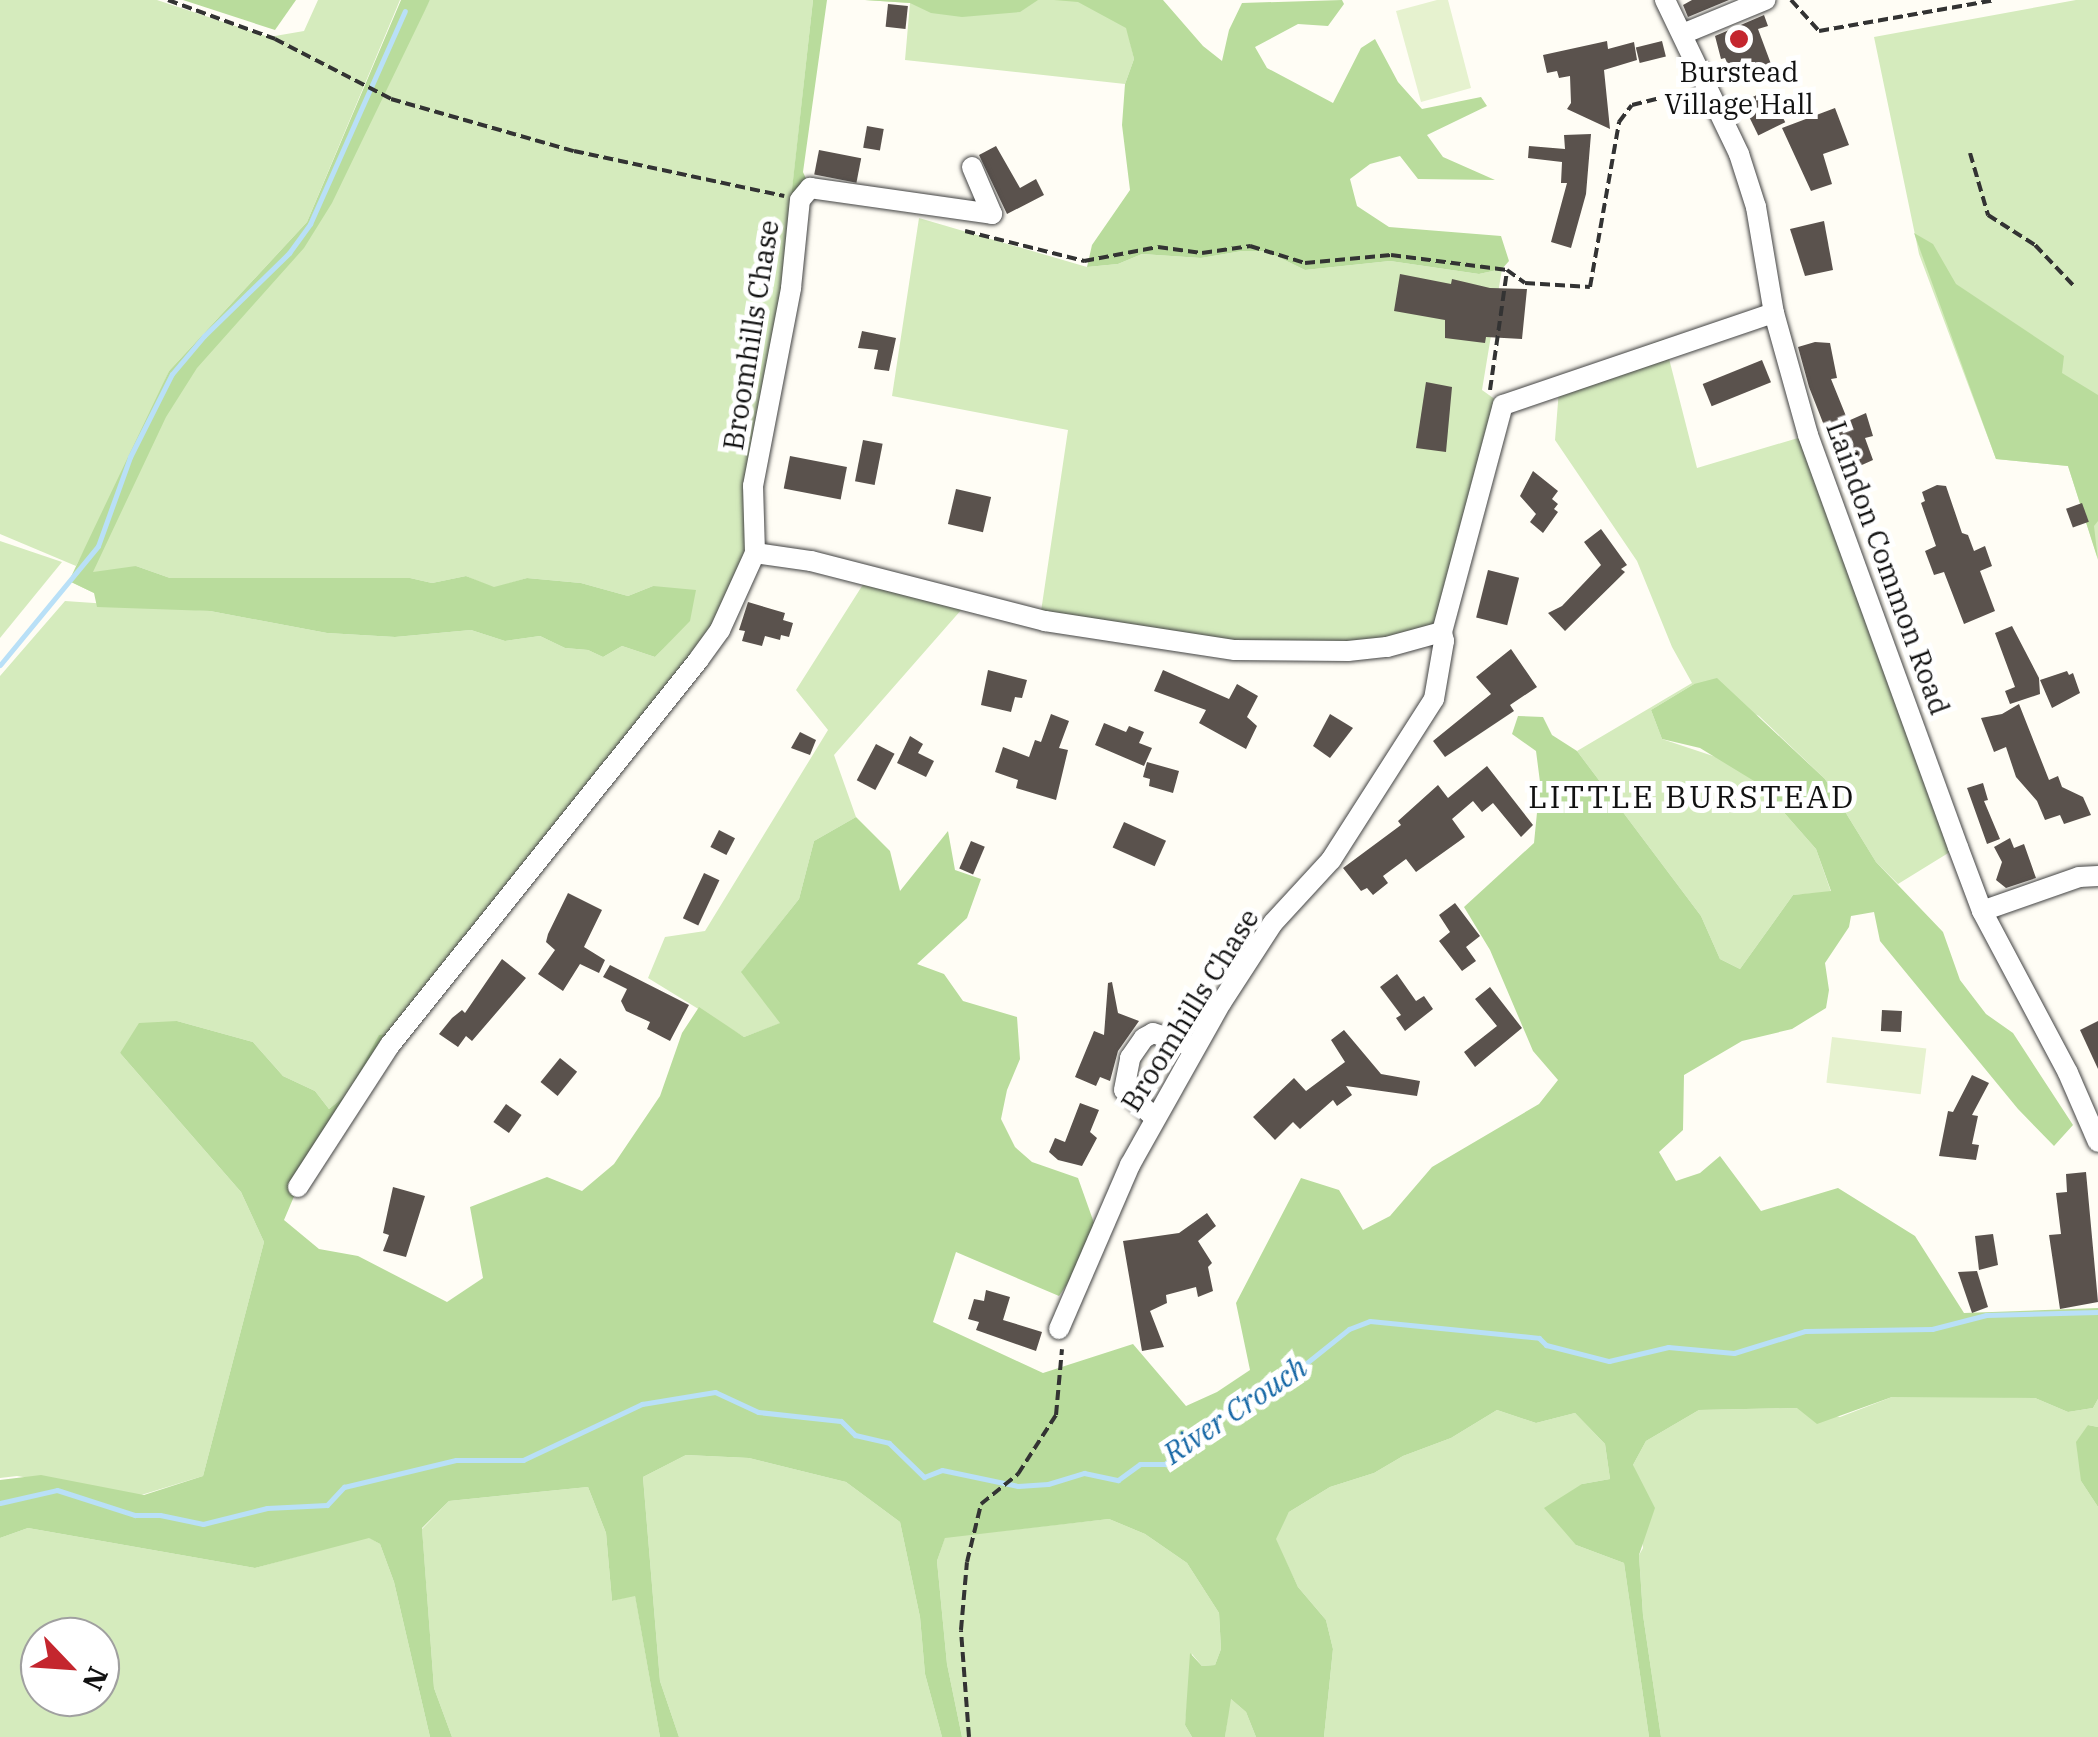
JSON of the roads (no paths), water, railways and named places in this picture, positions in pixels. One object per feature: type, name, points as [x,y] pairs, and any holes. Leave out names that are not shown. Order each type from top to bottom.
[{"type":"street","name":"Laindon Common Road","points":[[1666,0],[1740,154],[1756,207],[1774,313],[1808,435],[1982,911],[2068,1072],[2098,1142]]},
{"type":"street","points":[[1684,33],[1764,0]]},
{"type":"street","name":"Broomhills Chase","points":[[298,1187],[390,1045],[720,630],[755,553],[753,486],[791,288],[800,200],[810,188],[992,214],[986,192],[972,167]]},
{"type":"street","name":"Broomhills Chase","points":[[1059,1329],[1154,1117],[1195,1048],[1273,923],[1331,860],[1434,699],[1444,642],[1442,632],[1502,405],[1774,313]]},
{"type":"street","points":[[755,553],[811,561],[1045,621],[1235,650],[1348,651],[1387,647],[1442,632]]},
{"type":"street","points":[[1982,911],[2079,877],[2098,876]]},
{"type":"street","points":[[1154,1117],[1124,1090],[1130,1058],[1144,1038],[1153,1033],[1195,1048]]},
{"type":"waterway","points":[[0,665],[98,546],[130,457],[172,374],[204,336],[289,253],[310,224],[405,11]]},
{"type":"waterway","name":"River Crouch","points":[[0,1503],[57,1490],[135,1515],[160,1515],[203,1524],[267,1508],[327,1505],[344,1487],[456,1460],[523,1460],[642,1404],[715,1392],[758,1412],[841,1421],[855,1435],[889,1443],[924,1477],[942,1470],[1018,1486],[1048,1484],[1084,1473],[1118,1480],[1140,1464],[1165,1464],[1233,1407],[1289,1377],[1349,1329],[1370,1321],[1539,1338],[1546,1345],[1609,1361],[1668,1347],[1734,1353],[1805,1331],[1932,1329],[1986,1315],[2098,1312]]},
{"type":"place","name":"Burstead Village Hall","points":[[1739,39]]},
{"type":"district","name":"LITTLE BURSTEAD","points":[[1692,796]]}]
